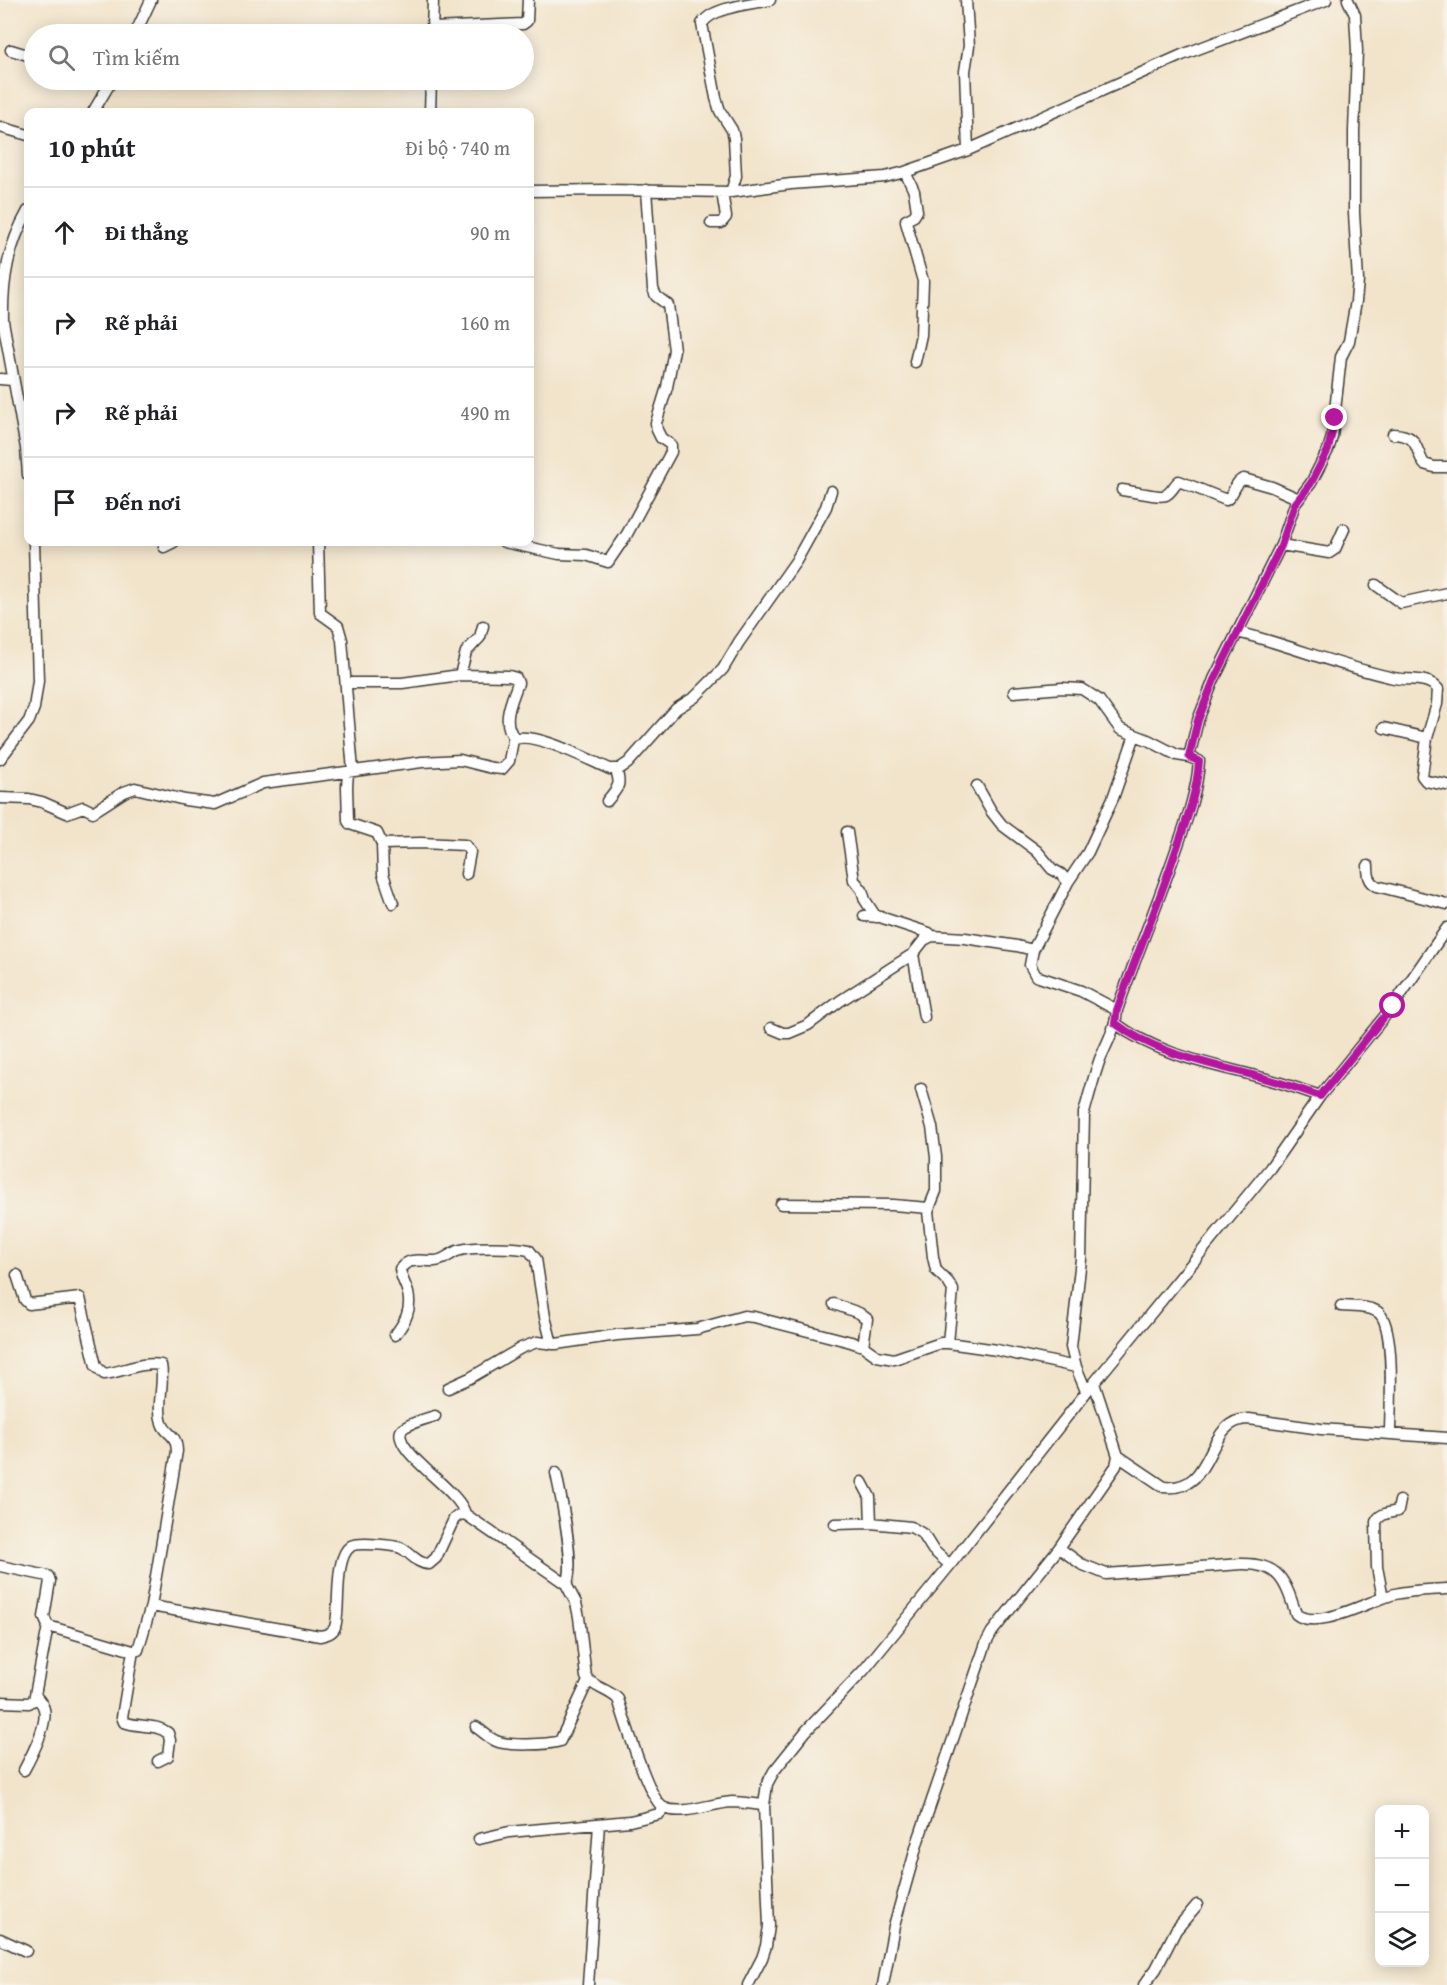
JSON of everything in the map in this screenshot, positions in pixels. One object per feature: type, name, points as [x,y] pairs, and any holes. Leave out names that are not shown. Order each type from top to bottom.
[{"type":"street","points":[[140,24],[151,0]]},
{"type":"street","points":[[432,24],[433,0]]},
{"type":"street","points":[[523,24],[527,21],[528,0]]},
{"type":"street","points":[[711,224],[724,221],[726,192],[736,176],[732,129],[720,111],[716,98],[702,24],[705,19],[725,9],[770,0]]},
{"type":"street","points":[[966,0],[969,46],[965,71],[968,150]]},
{"type":"street","points":[[534,191],[726,192],[791,184],[885,177],[968,150],[1182,55],[1326,0]]},
{"type":"street","points":[[1189,757],[1198,720],[1214,680],[1281,546],[1294,509],[1311,483],[1332,437],[1341,357],[1347,348],[1358,281],[1354,213],[1357,51],[1355,15],[1348,0]]},
{"type":"street","points":[[11,50],[24,54]]},
{"type":"street","points":[[95,108],[105,90]]},
{"type":"street","points":[[430,108],[431,90]]},
{"type":"street","points":[[0,127],[24,134]]},
{"type":"street","points":[[904,172],[914,191],[917,211],[906,222],[923,281],[921,335],[915,362]]},
{"type":"street","points":[[522,546],[559,554],[586,555],[608,562],[627,534],[671,452],[671,445],[661,438],[656,423],[667,387],[674,350],[668,305],[656,296],[653,289],[646,190]]},
{"type":"street","points":[[24,220],[14,239],[5,276],[3,321],[24,438]]},
{"type":"street","points":[[0,380],[12,380]]},
{"type":"street","points":[[1393,434],[1406,435],[1416,442],[1424,464],[1447,467]]},
{"type":"street","points":[[1122,490],[1164,496],[1170,493],[1174,484],[1179,480],[1226,500],[1232,496],[1238,482],[1244,478],[1299,499]]},
{"type":"street","points":[[616,770],[628,763],[676,709],[695,697],[723,669],[739,642],[796,561],[826,507],[831,491]]},
{"type":"street","points":[[1281,546],[1329,553],[1335,549],[1344,529]]},
{"type":"street","points":[[0,759],[29,721],[34,708],[38,681],[34,546]]},
{"type":"street","points":[[318,546],[320,613],[339,628],[346,683],[351,772],[346,787],[348,821],[353,826],[377,833],[382,844],[383,874],[393,903]]},
{"type":"street","points":[[1376,585],[1401,603],[1447,593]]},
{"type":"street","points":[[460,675],[466,651],[480,637],[483,626]]},
{"type":"street","points":[[1237,632],[1396,679],[1422,680],[1431,683],[1438,689],[1438,695],[1427,738],[1422,776],[1426,781],[1447,785]]},
{"type":"street","points":[[346,683],[402,682],[460,675],[516,678],[518,683],[506,724],[510,734],[515,738],[522,737],[545,742],[616,770]]},
{"type":"street","points":[[883,1985],[894,1926],[918,1841],[986,1643],[992,1632],[1059,1548],[1116,1466],[1118,1456],[1090,1387],[1076,1367],[1071,1347],[1081,1259],[1084,1113],[1099,1062],[1162,890],[1198,780],[1199,761],[1177,755],[1120,729],[1099,700],[1082,689],[1062,688],[1014,692]]},
{"type":"street","points":[[1384,728],[1427,738]]},
{"type":"street","points":[[1117,1010],[1082,991],[1036,976],[1030,965],[1033,950],[1068,882],[1088,852],[1135,735]]},
{"type":"street","points":[[0,798],[29,799],[67,813],[83,807],[93,812],[124,792],[140,788],[185,800],[215,804],[263,783],[449,759],[502,769],[509,760],[515,738]]},
{"type":"street","points":[[607,801],[619,785],[616,770]]},
{"type":"street","points":[[977,786],[1002,825],[1037,851],[1068,882]]},
{"type":"street","points":[[847,832],[854,880],[876,917]]},
{"type":"street","points":[[382,844],[465,845],[470,852],[466,874]]},
{"type":"street","points":[[1368,866],[1372,883],[1377,886],[1447,904]]},
{"type":"street","points":[[864,916],[876,917],[929,933],[932,936]]},
{"type":"street","points":[[748,1985],[762,1958],[769,1926],[764,1805],[767,1784],[786,1754],[864,1670],[951,1565],[1090,1387],[1270,1168],[1320,1096],[1393,1006],[1447,928]]},
{"type":"street","points":[[771,1029],[789,1034],[801,1029],[913,954],[924,940],[932,936],[965,938],[1033,950]]},
{"type":"street","points":[[913,954],[924,1017]]},
{"type":"street","points":[[1115,1023],[1131,1034],[1168,1050],[1320,1096]]},
{"type":"street","points":[[921,1089],[932,1127],[937,1166],[936,1191],[929,1208],[935,1269],[953,1289],[948,1343]]},
{"type":"street","points":[[781,1204],[892,1205],[929,1208]]},
{"type":"street","points":[[395,1335],[409,1311],[408,1293],[401,1274],[401,1267],[410,1261],[436,1261],[459,1250],[515,1248],[529,1250],[535,1256],[552,1344]]},
{"type":"street","points":[[17,1275],[25,1300],[29,1304],[40,1304],[77,1296],[80,1298],[96,1366],[104,1374],[140,1366],[161,1365],[161,1418],[164,1427],[176,1440],[177,1451],[151,1606],[140,1648],[133,1651],[48,1626]]},
{"type":"street","points":[[834,1304],[859,1313],[867,1319],[863,1346]]},
{"type":"street","points":[[1341,1306],[1375,1311],[1385,1320],[1391,1358],[1390,1433]]},
{"type":"street","points":[[448,1388],[470,1378],[521,1348],[537,1342],[552,1344],[617,1335],[697,1329],[744,1316],[863,1346],[872,1354],[894,1359],[941,1343],[948,1343],[998,1350],[1076,1367]]},
{"type":"street","points":[[435,1416],[405,1426],[401,1430],[401,1435],[406,1449],[454,1496],[465,1509],[465,1514]]},
{"type":"street","points":[[1118,1456],[1164,1487],[1171,1488],[1194,1479],[1206,1464],[1221,1432],[1229,1424],[1239,1419],[1321,1429],[1447,1438]]},
{"type":"street","points":[[556,1473],[570,1559],[569,1581],[566,1584]]},
{"type":"street","points":[[862,1482],[870,1497],[871,1523]]},
{"type":"street","points":[[1383,1598],[1377,1567],[1376,1522],[1383,1514],[1398,1511],[1400,1501]]},
{"type":"street","points":[[151,1606],[320,1636],[329,1634],[335,1627],[337,1593],[343,1559],[349,1547],[357,1544],[398,1547],[420,1562],[429,1564],[436,1558],[454,1519],[465,1514],[566,1584],[576,1603],[588,1681],[618,1699],[656,1801],[665,1808],[700,1809],[732,1802],[764,1805]]},
{"type":"street","points":[[835,1524],[871,1523],[911,1527],[918,1530],[933,1550],[951,1565]]},
{"type":"street","points":[[1059,1548],[1081,1564],[1106,1574],[1262,1564],[1277,1575],[1288,1591],[1296,1614],[1304,1618],[1331,1616],[1406,1592],[1447,1589]]},
{"type":"street","points":[[0,1566],[48,1576],[50,1581],[44,1617],[48,1626],[36,1696],[28,1704],[0,1702]]},
{"type":"street","points":[[133,1651],[122,1717],[128,1724],[154,1727],[168,1733],[170,1740],[168,1756],[158,1761]]},
{"type":"street","points":[[476,1727],[497,1742],[556,1743],[562,1738],[588,1681]]},
{"type":"street","points":[[24,1770],[36,1745],[44,1717],[45,1710],[36,1696]]},
{"type":"street","points":[[479,1839],[509,1832],[651,1817],[663,1812],[665,1808]]},
{"type":"street","points":[[588,1985],[599,1824]]},
{"type":"street","points":[[1144,1985],[1156,1969],[1176,1930],[1197,1905]]},
{"type":"street","points":[[0,1939],[26,1951]]},
{"type":"route","points":[[1335,418],[1328,450],[1311,483],[1295,504],[1281,546],[1214,680],[1198,720],[1189,757],[1199,761],[1198,780],[1182,834],[1117,1010],[1115,1023],[1131,1034],[1168,1050],[1320,1096],[1393,1006]]}]
